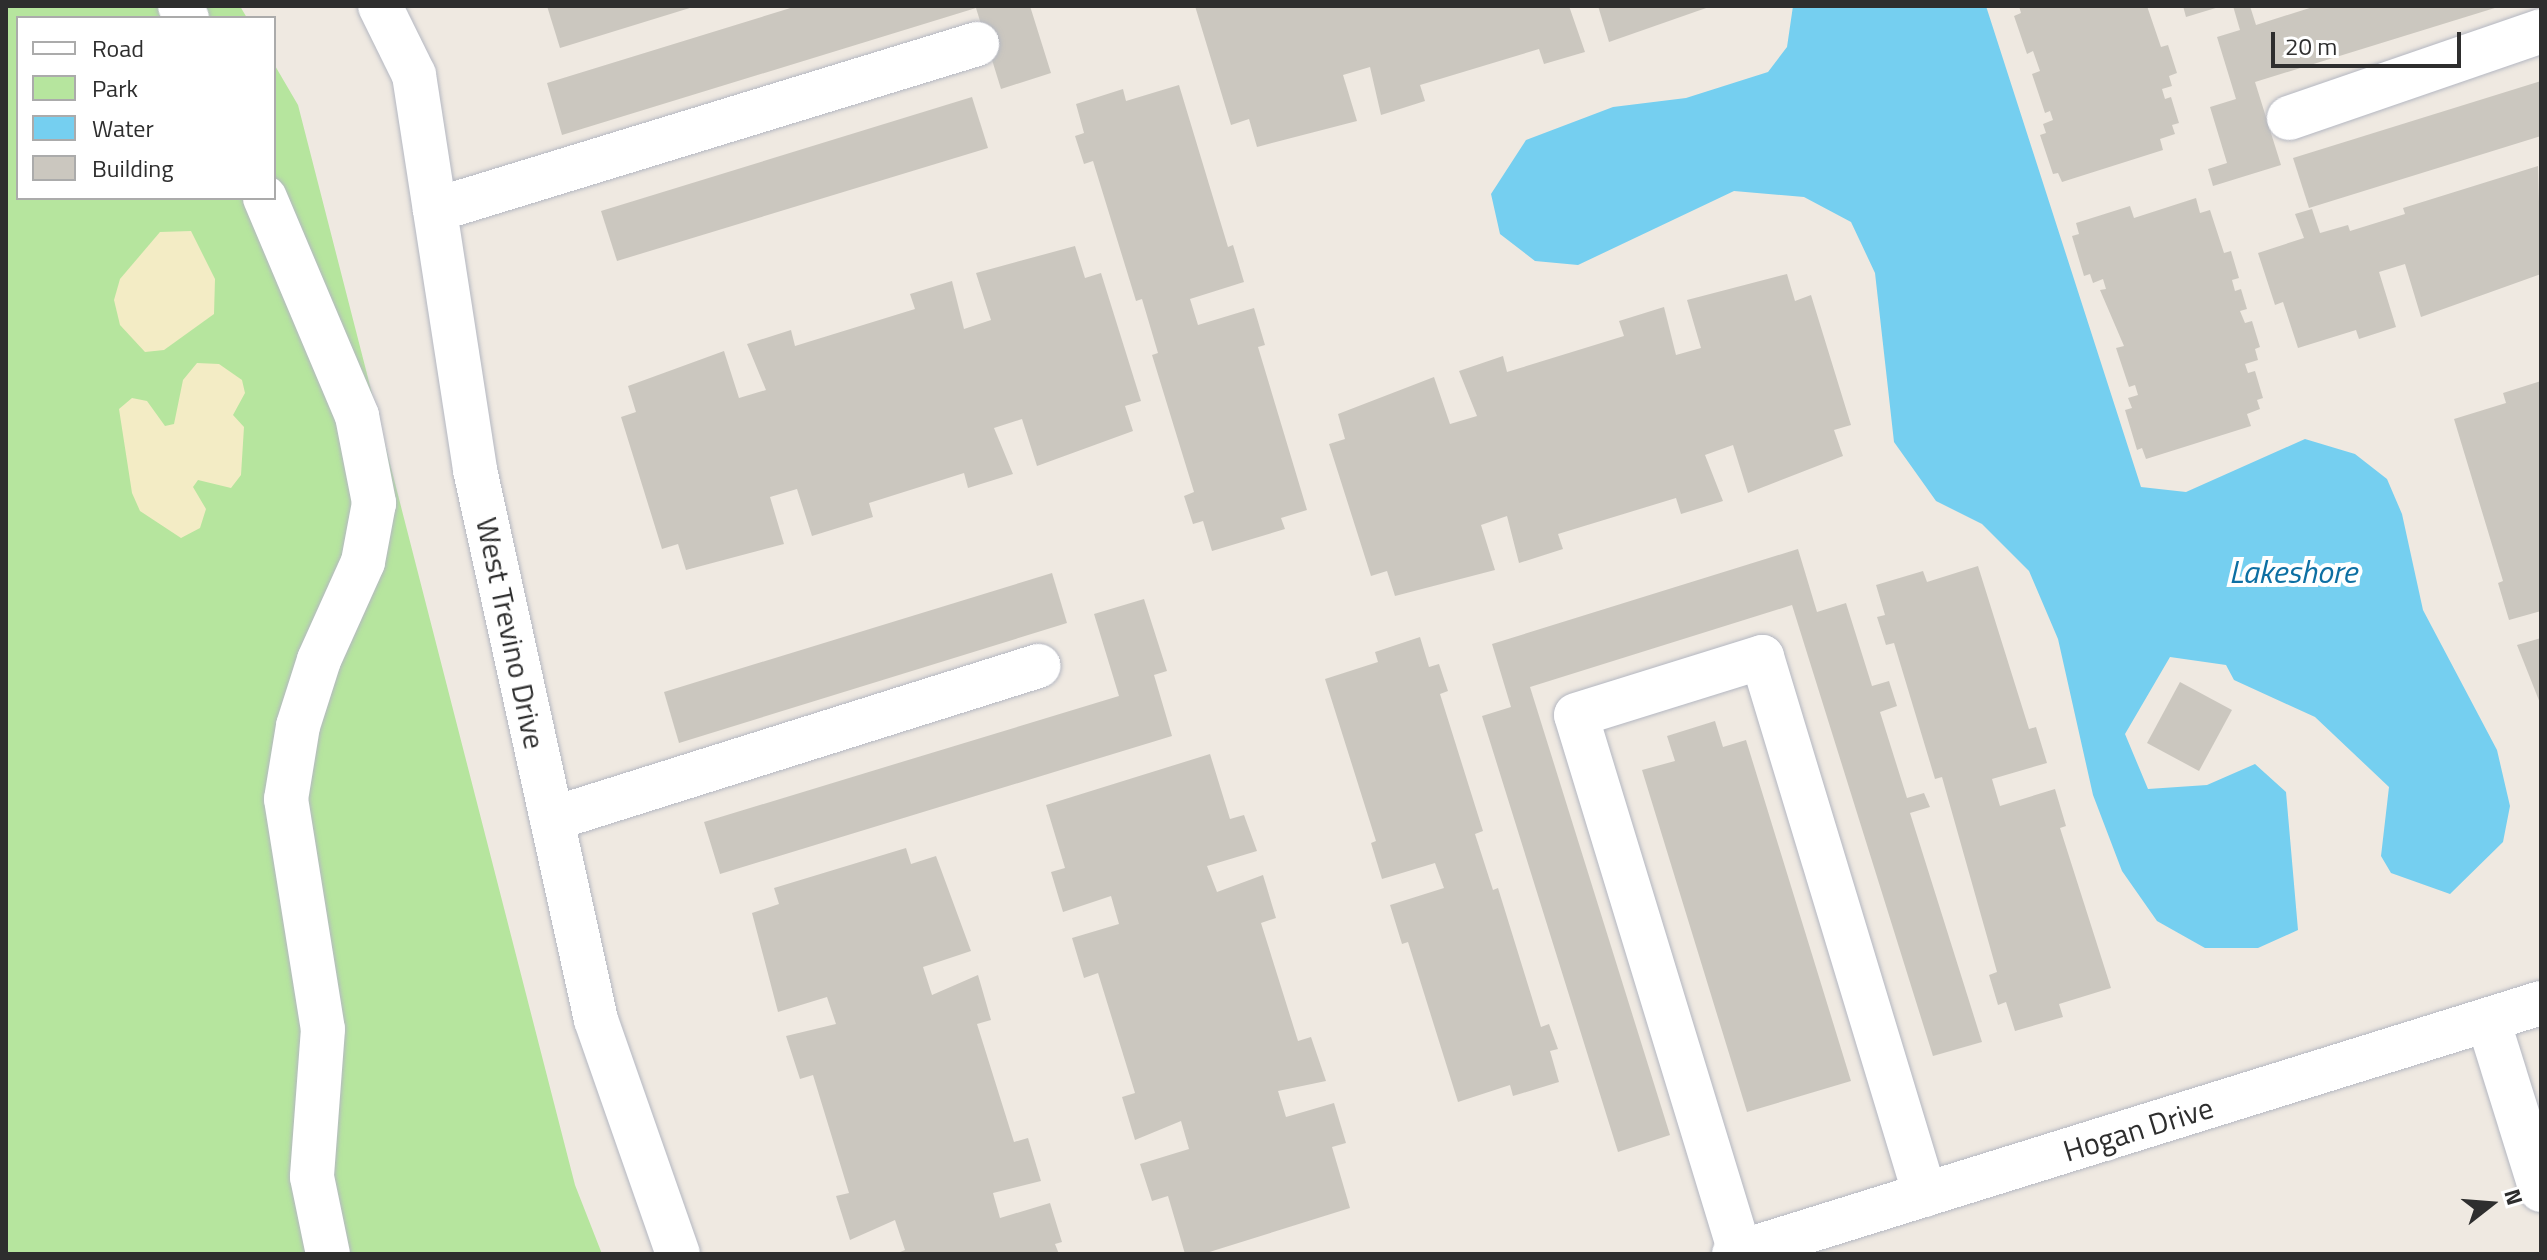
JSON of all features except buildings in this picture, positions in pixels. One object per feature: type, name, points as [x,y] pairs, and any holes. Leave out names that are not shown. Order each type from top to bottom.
[{"type":"street","name":"West Trevino Drive","points":[[380,6],[414,75],[475,470],[596,1020],[678,1254]]},
{"type":"street","points":[[2289,118],[2541,31]]},
{"type":"street","points":[[435,210],[977,44]]},
{"type":"street","points":[[266,200],[348,392],[374,503],[363,562],[319,660],[298,726],[286,799],[323,1029],[312,1177],[328,1254]]},
{"type":"street","points":[[1737,1253],[1576,715],[1762,657],[1925,1195]]},
{"type":"street","points":[[552,819],[1038,666]]},
{"type":"street","name":"Hogan Drive","points":[[1737,1253],[2541,1003]]},
{"type":"street","points":[[2488,1020],[2541,1190]]},
{"type":"green space","points":[[6,6],[240,6],[246,16],[16,16],[16,200],[276,200],[276,67],[298,105],[575,1185],[602,1254],[6,1254]]},
{"type":"sand","points":[[191,231],[215,279],[214,314],[164,350],[145,352],[120,325],[114,300],[120,279],[160,232]]},
{"type":"sand","points":[[197,363],[219,364],[242,380],[245,393],[233,415],[244,427],[241,475],[231,488],[198,480],[193,487],[206,509],[200,528],[181,538],[140,511],[132,493],[119,409],[132,398],[147,401],[165,426],[174,424],[183,380]]},
{"type":"water","name":"Lakeshore","points":[[1793,6],[1986,6],[2141,487],[2186,492],[2305,439],[2355,454],[2387,479],[2402,514],[2423,610],[2497,750],[2510,806],[2503,842],[2450,894],[2391,873],[2381,856],[2389,787],[2315,717],[2234,680],[2226,665],[2170,657],[2125,734],[2148,789],[2207,785],[2255,764],[2286,792],[2298,930],[2258,948],[2205,948],[2157,921],[2122,871],[2093,795],[2058,639],[2029,571],[1982,524],[1936,501],[1894,442],[1875,273],[1851,222],[1804,197],[1734,191],[1578,265],[1535,261],[1500,234],[1491,194],[1526,140],[1613,107],[1686,98],[1768,72],[1787,47]]}]
